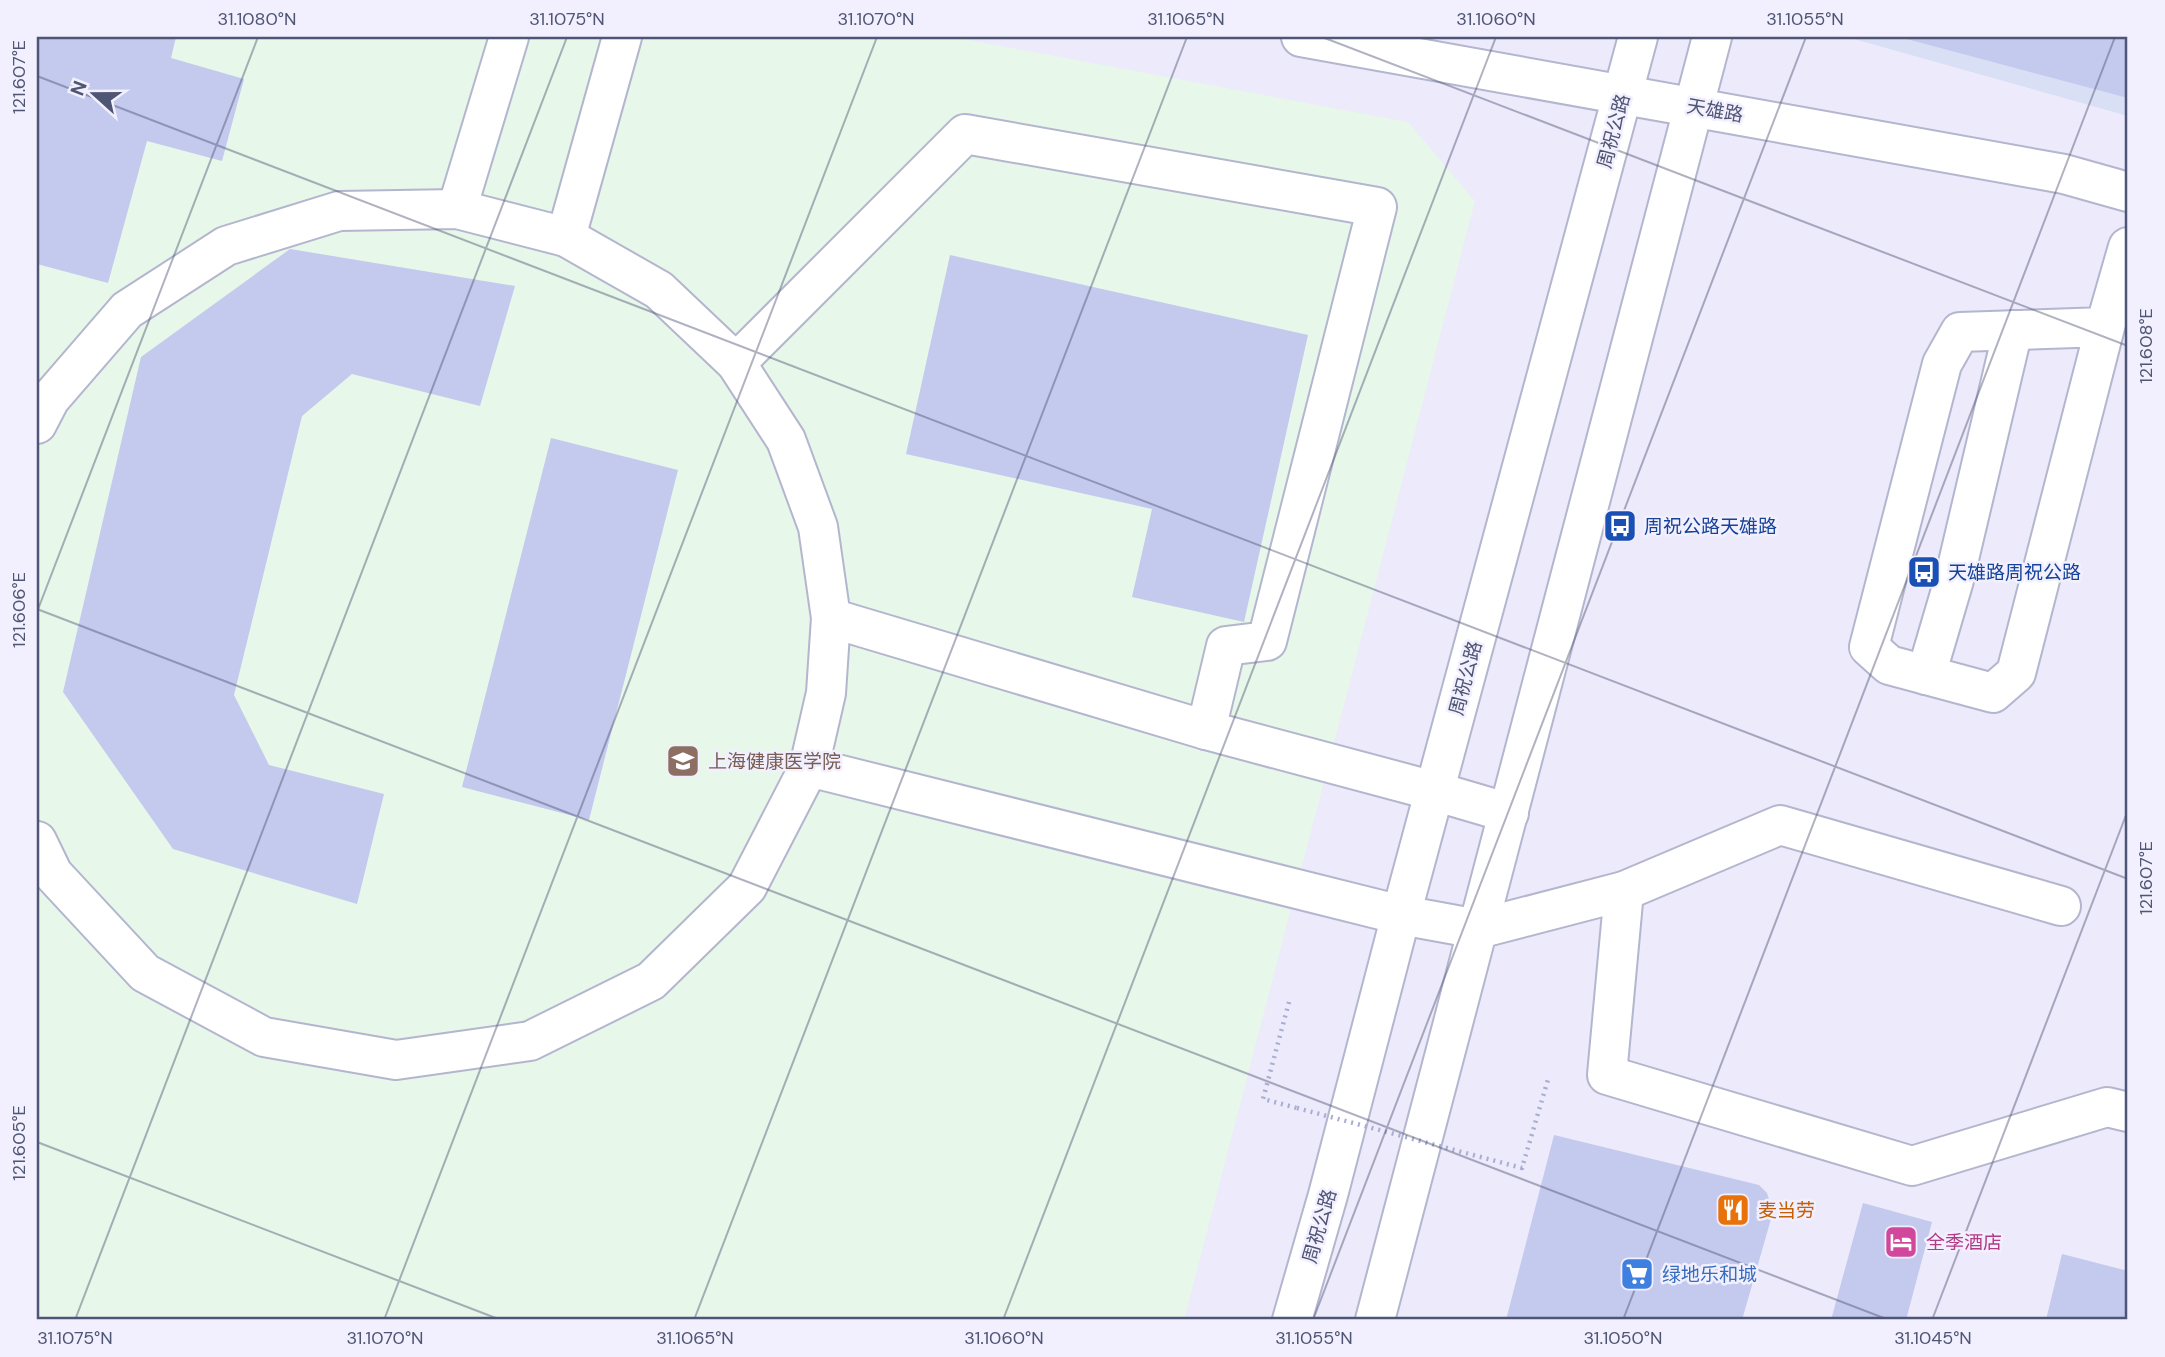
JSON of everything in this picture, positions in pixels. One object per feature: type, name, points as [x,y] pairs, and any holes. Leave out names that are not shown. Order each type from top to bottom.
[{"type":"street","points":[[457,209],[509,37]]},
{"type":"street","points":[[566,237],[622,37]]},
{"type":"street","name":"天雄路","points":[[1301,37],[2064,174],[2128,192]]},
{"type":"street","name":"周祝公路","points":[[1292,1320],[1328,1195],[1434,791],[1639,37]]},
{"type":"street","points":[[1375,1320],[1712,37]]},
{"type":"street","points":[[736,363],[965,134],[1377,206],[1267,641],[1226,646],[1206,730]]},
{"type":"street","points":[[41,407],[127,310],[226,246],[339,212],[457,209],[566,237],[659,290],[736,363],[786,440],[818,527],[831,618],[826,693],[809,766],[747,887],[651,981],[530,1041],[396,1060],[264,1037],[145,973],[42,866]]},
{"type":"street","points":[[2105,327],[1960,332],[1942,364],[1869,647],[1889,665],[1993,693],[2016,673],[2128,247]]},
{"type":"street","points":[[1926,674],[1954,580],[2013,330]]},
{"type":"street","points":[[831,618],[1206,730],[1509,813]]},
{"type":"street","points":[[809,766],[1401,915],[1478,929],[1624,891],[1780,825],[2060,906]]},
{"type":"street","points":[[1624,891],[1607,1075],[1912,1166],[2107,1107],[2128,1112]]},
{"type":"path","points":[[1289,1002],[1262,1099],[1521,1168],[1549,1076]]},
{"type":"shaded area","name":"上海健康医学院","points":[[37,37],[953,37],[1408,122],[1475,201],[1184,1320],[37,1320]]},
{"type":"shaded area","points":[[1847,37],[2128,37],[2128,116]]},
{"type":"building","points":[[37,37],[176,37],[171,58],[244,79],[222,161],[147,141],[108,283],[37,264]]},
{"type":"building","points":[[2128,37],[2128,98],[1903,38]]},
{"type":"building","points":[[290,249],[515,286],[480,406],[352,374],[302,416],[234,695],[269,765],[384,794],[357,904],[173,849],[63,692],[141,357]]},
{"type":"building","points":[[950,255],[1308,335],[1244,622],[1132,597],[1152,509],[906,454]]},
{"type":"building","points":[[551,438],[678,470],[589,820],[462,787]]},
{"type":"building","name":"绿地乐和城","points":[[1554,1135],[1759,1185],[1767,1193],[1773,1212],[1742,1320],[1506,1320]]},
{"type":"building","points":[[1863,1203],[1932,1222],[1906,1320],[1831,1320]]},
{"type":"building","points":[[2062,1254],[2128,1271],[2128,1320],[2046,1320]]},
{"type":"place","name":"周祝公路天雄路","points":[[1620,526]]},
{"type":"place","name":"天雄路周祝公路","points":[[1924,572]]},
{"type":"place","name":"上海健康医学院","points":[[683,761]]},
{"type":"place","name":"麦当劳","points":[[1733,1210]]},
{"type":"place","name":"全季酒店","points":[[1901,1242]]},
{"type":"place","name":"绿地乐和城","points":[[1637,1274]]}]
